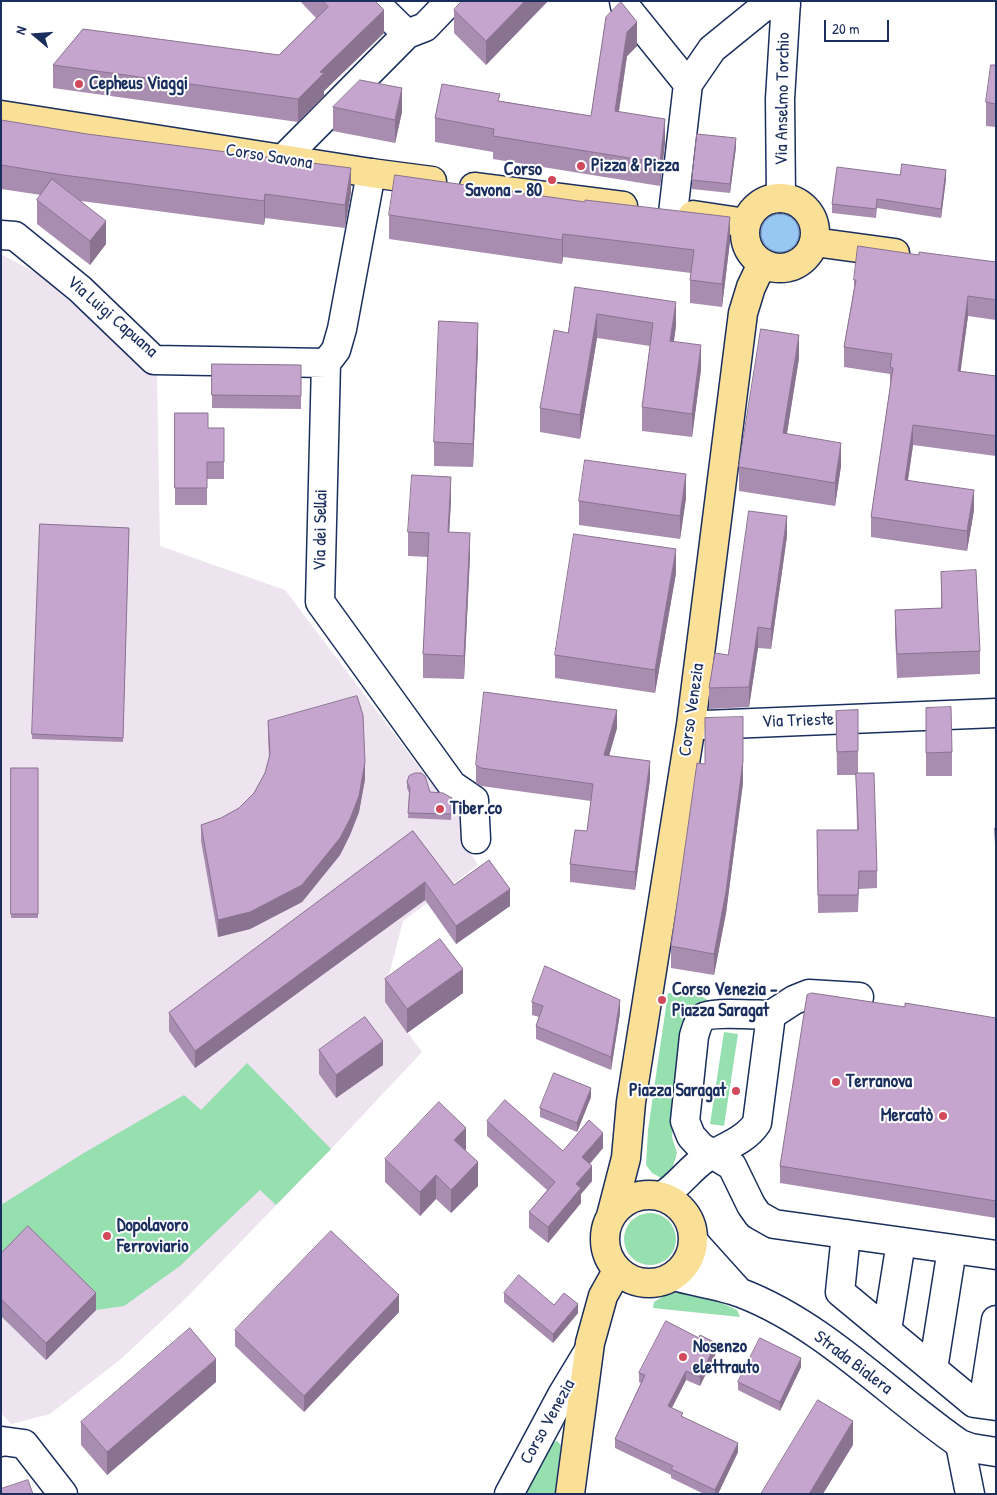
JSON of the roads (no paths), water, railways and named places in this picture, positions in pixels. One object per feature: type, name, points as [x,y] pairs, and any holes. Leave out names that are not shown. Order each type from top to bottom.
[{"type":"main road","name":"Corso Savona","points":[[1,115],[371,173],[746,222]]},
{"type":"main road","points":[[781,198],[801,204],[813,221],[816,232],[810,252],[803,261],[783,269],[772,268],[762,264],[752,256],[746,246],[744,234],[746,222],[751,212],[759,204],[770,199],[781,198]]},
{"type":"main road","points":[[814,242],[917,256]]},
{"type":"main road","name":"Corso Venezia","points":[[611,1216],[626,1158],[631,1102],[691,725],[743,313],[751,287],[762,264]]},
{"type":"main road","points":[[626,1158],[636,1179],[688,1217],[694,1242],[691,1255],[685,1266],[674,1276],[660,1282],[644,1284],[630,1280],[617,1271],[608,1259],[604,1244],[606,1229],[611,1216],[621,1204],[634,1197],[664,1200]]},
{"type":"main road","name":"Corso Venezia","points":[[570,1494],[588,1352],[603,1296],[617,1271]]},
{"type":"street","points":[[373,1],[407,34]]},
{"type":"street","points":[[283,159],[407,34],[425,27],[450,1]]},
{"type":"street","points":[[624,1],[688,84]]},
{"type":"street","points":[[673,213],[688,84],[712,49],[765,6],[786,3]]},
{"type":"street","name":"Via Anselmo Torchio","points":[[781,198],[780,99],[786,3]]},
{"type":"street","name":"Via dei Sellai","points":[[371,173],[342,329],[336,350],[326,363],[320,602],[452,784],[474,800],[476,839]]},
{"type":"street","name":"Via Luigi Capuana","points":[[1,235],[15,236],[80,288],[154,360],[326,363]]},
{"type":"street","name":"Via Trieste","points":[[691,725],[996,713]]},
{"type":"street","points":[[860,997],[809,994],[794,1000],[771,1015],[734,1014],[708,1016],[702,1019],[697,1026],[694,1036],[685,1121],[691,1136],[701,1147],[732,1166],[758,1214],[774,1224],[996,1255]]},
{"type":"street","points":[[664,1200],[690,1195],[713,1155],[751,1132],[757,1123],[771,1015]]},
{"type":"street","points":[[846,1234],[840,1292],[974,1403],[990,1405],[996,1320]]},
{"type":"street","name":"Strada Bialera","points":[[694,1242],[739,1292]]},
{"type":"street","points":[[886,1330],[901,1242]]},
{"type":"street","points":[[933,1369],[952,1249]]},
{"type":"street","name":"Strada Bialera","points":[[674,1276],[739,1292],[776,1309],[836,1349],[960,1444],[970,1448],[996,1452]]},
{"type":"street","name":"Corso Venezia","points":[[509,1494],[562,1395],[588,1352]]},
{"type":"street","points":[[13,1443],[63,1494]]},
{"type":"street","points":[[960,1444],[970,1494]]},
{"type":"water","points":[[780,214],[794,219],[799,233],[794,247],[780,252],[766,247],[761,233],[766,219]]},
{"type":"place","name":"Cepheus Viaggi","points":[[79,84]]},
{"type":"place","name":"Pizza & Pizza","points":[[581,166]]},
{"type":"place","name":"Corso Savona – 80","points":[[552,180]]},
{"type":"place","name":"Tiber.co","points":[[440,809]]},
{"type":"place","name":"Corso Venezia – Piazza Saragat","points":[[662,1000]]},
{"type":"place","name":"Terranova","points":[[836,1082]]},
{"type":"place","name":"Piazza Saragat","points":[[736,1091]]},
{"type":"place","name":"Mercatò","points":[[943,1116]]},
{"type":"place","name":"Dopolavoro Ferroviario","points":[[107,1236]]},
{"type":"place","name":"Nosenzo elettrauto","points":[[683,1357]]}]
